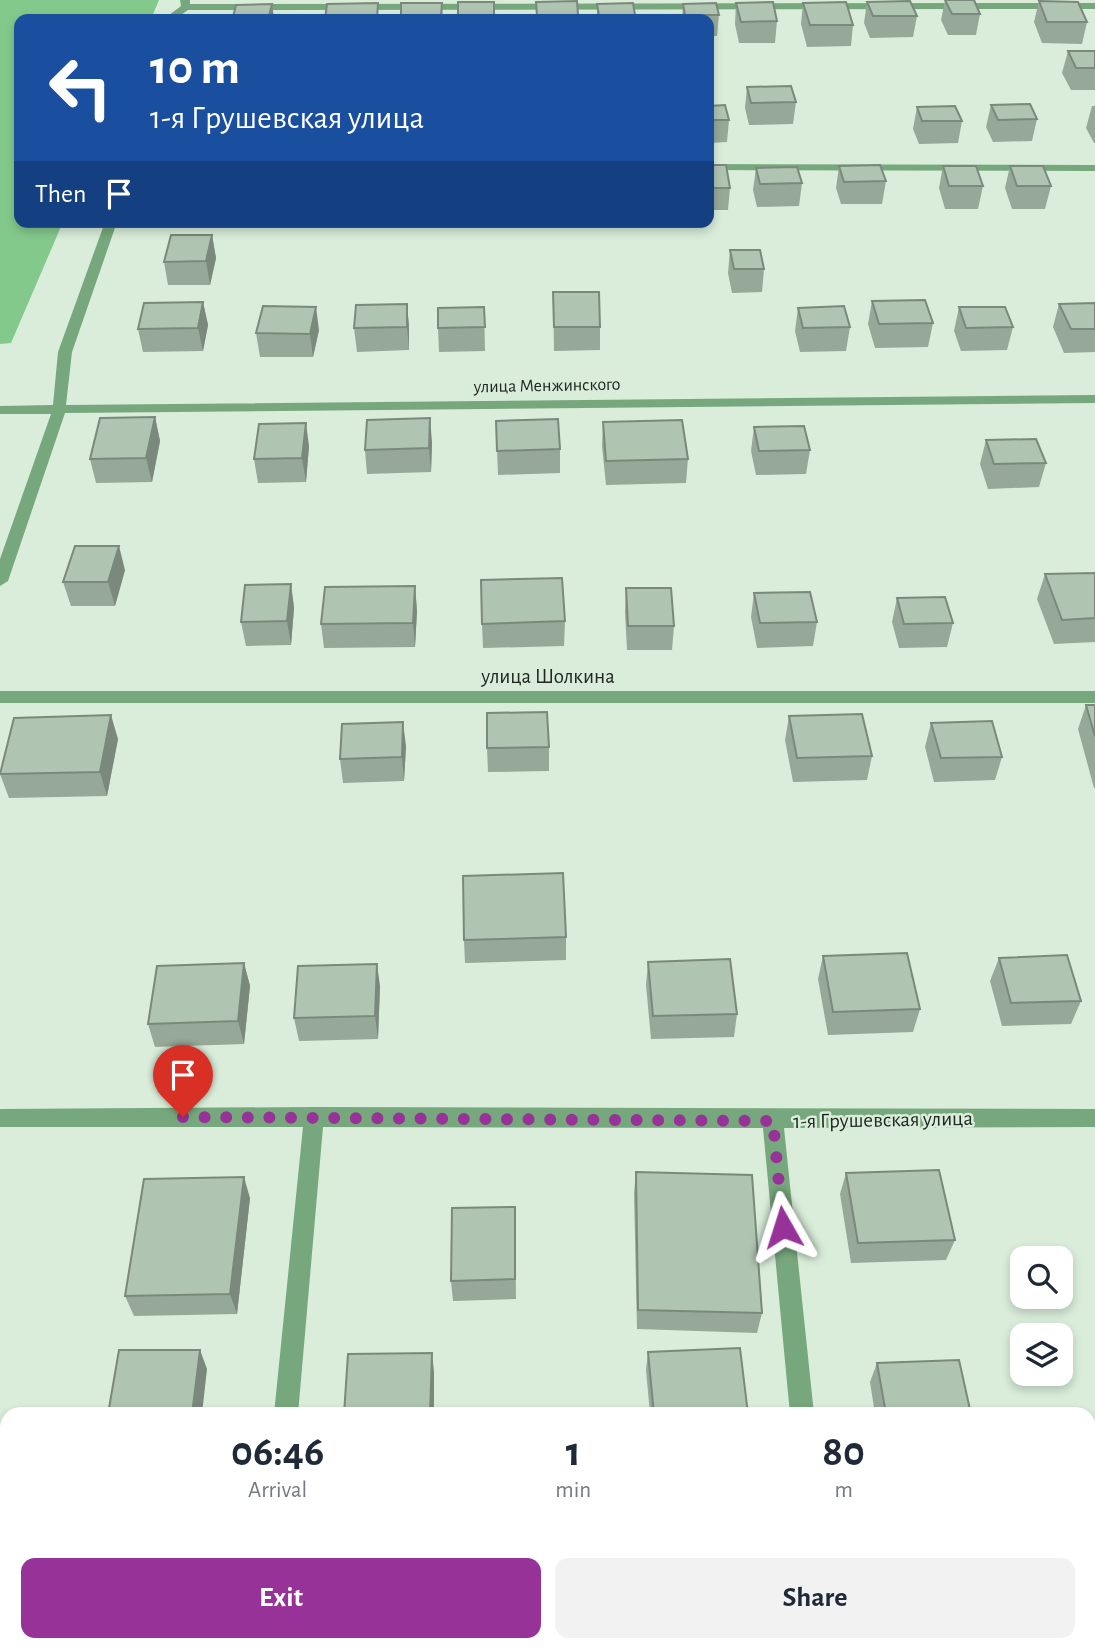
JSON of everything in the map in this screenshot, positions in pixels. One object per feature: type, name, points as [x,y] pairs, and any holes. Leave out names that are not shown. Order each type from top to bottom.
[{"type":"street","points":[[185,3],[1095,6]]},
{"type":"street","points":[[714,167],[1095,167]]},
{"type":"street","points":[[0,581],[59,410],[65,352],[109,228]]},
{"type":"street","name":"улица Менжинского","points":[[0,410],[1095,399]]},
{"type":"street","name":"улица Шолкина","points":[[0,697],[1095,697]]},
{"type":"street","points":[[287,1407],[314,1116]]},
{"type":"street","name":"1-я Грушевская улица","points":[[0,1118],[314,1116],[773,1121],[1095,1118]]},
{"type":"street","points":[[773,1121],[801,1407]]},
{"type":"green space","points":[[0,0],[159,0],[153,14],[14,14],[14,228],[60,228],[11,343],[0,344]]},
{"type":"building","points":[[945,0],[974,0],[980,14],[952,14]]},
{"type":"building","points":[[577,1],[578,14],[537,14],[536,2]]},
{"type":"building","points":[[910,1],[917,16],[873,16],[867,2]]},
{"type":"building","points":[[1039,1],[1078,2],[1087,22],[1047,22]]},
{"type":"building","points":[[458,2],[494,2],[494,14],[458,14]]},
{"type":"building","points":[[773,2],[777,21],[741,22],[736,3]]},
{"type":"building","points":[[846,2],[853,25],[810,25],[803,3]]},
{"type":"building","points":[[378,3],[377,14],[326,14],[327,4]]},
{"type":"building","points":[[401,3],[442,3],[441,14],[401,14]]},
{"type":"building","points":[[633,3],[635,14],[599,14],[597,4]]},
{"type":"building","points":[[716,3],[719,15],[685,14],[683,4]]},
{"type":"building","points":[[272,4],[270,14],[234,14],[236,5]]},
{"type":"building","points":[[1068,51],[1095,51],[1095,68],[1076,68]]},
{"type":"building","points":[[791,86],[796,102],[751,103],[747,87]]},
{"type":"building","points":[[1030,104],[1037,119],[998,120],[991,105]]},
{"type":"building","points":[[725,105],[729,120],[714,120],[714,106]]},
{"type":"building","points":[[955,106],[962,121],[922,121],[917,107]]},
{"type":"building","points":[[714,165],[726,165],[730,188],[714,188]]},
{"type":"building","points":[[880,165],[886,181],[844,182],[839,166]]},
{"type":"building","points":[[943,166],[976,166],[983,186],[949,186]]},
{"type":"building","points":[[1010,166],[1043,166],[1051,186],[1017,186]]},
{"type":"building","points":[[797,167],[802,183],[760,184],[756,168]]},
{"type":"building","points":[[171,235],[212,235],[206,261],[164,262]]},
{"type":"building","points":[[730,250],[760,250],[764,269],[734,269]]},
{"type":"building","points":[[553,292],[599,292],[600,327],[554,327]]},
{"type":"building","points":[[925,300],[933,323],[879,324],[872,301]]},
{"type":"building","points":[[203,302],[198,328],[138,329],[144,303]]},
{"type":"building","points":[[1095,303],[1095,329],[1071,329],[1059,304]]},
{"type":"building","points":[[407,304],[407,327],[354,328],[356,305]]},
{"type":"building","points":[[263,306],[316,307],[310,334],[256,333]]},
{"type":"building","points":[[844,306],[850,327],[803,328],[798,308]]},
{"type":"building","points":[[484,307],[485,327],[438,328],[438,308]]},
{"type":"building","points":[[959,307],[1005,307],[1013,327],[966,328]]},
{"type":"building","points":[[155,417],[146,458],[90,459],[100,418]]},
{"type":"building","points":[[430,418],[429,448],[365,450],[367,420]]},
{"type":"building","points":[[558,419],[560,449],[497,451],[496,421]]},
{"type":"building","points":[[682,420],[688,459],[606,461],[603,422]]},
{"type":"building","points":[[306,423],[302,458],[254,459],[259,424]]},
{"type":"building","points":[[804,426],[810,450],[759,451],[754,427]]},
{"type":"building","points":[[1036,439],[1046,463],[994,464],[986,440]]},
{"type":"building","points":[[75,546],[119,546],[108,582],[63,582]]},
{"type":"building","points":[[1095,573],[1095,618],[1062,620],[1045,574]]},
{"type":"building","points":[[562,578],[565,621],[482,624],[481,580]]},
{"type":"building","points":[[291,584],[287,621],[241,622],[245,585]]},
{"type":"building","points":[[415,586],[413,623],[321,624],[325,587]]},
{"type":"building","points":[[626,588],[671,588],[674,626],[628,626]]},
{"type":"building","points":[[810,592],[817,622],[760,623],[754,593]]},
{"type":"building","points":[[945,597],[953,623],[904,624],[897,598]]},
{"type":"building","points":[[1086,705],[1095,705],[1095,736]]},
{"type":"building","points":[[547,712],[549,747],[487,748],[487,713]]},
{"type":"building","points":[[862,714],[872,756],[797,758],[789,716]]},
{"type":"building","points":[[111,715],[100,772],[0,774],[14,718]]},
{"type":"building","points":[[992,721],[1002,757],[941,758],[931,723]]},
{"type":"building","points":[[403,722],[402,757],[340,759],[342,724]]},
{"type":"building","points":[[563,873],[566,937],[464,940],[463,876]]},
{"type":"building","points":[[907,953],[920,1009],[833,1012],[823,956]]},
{"type":"building","points":[[1067,955],[1081,1001],[1011,1003],[999,958]]},
{"type":"building","points":[[730,959],[737,1014],[653,1016],[648,962]]},
{"type":"building","points":[[244,963],[238,1021],[148,1024],[157,966]]},
{"type":"building","points":[[377,964],[375,1016],[294,1018],[298,966]]},
{"type":"building","points":[[939,1170],[955,1240],[858,1243],[846,1173]]},
{"type":"building","points":[[636,1172],[752,1175],[762,1313],[638,1310]]},
{"type":"building","points":[[244,1177],[230,1294],[125,1296],[144,1179]]},
{"type":"building","points":[[515,1207],[515,1279],[451,1281],[452,1208]]},
{"type":"building","points":[[740,1348],[747,1407],[653,1407],[648,1352]]},
{"type":"building","points":[[119,1350],[200,1350],[193,1407],[109,1407]]},
{"type":"building","points":[[432,1353],[430,1407],[344,1407],[348,1354]]},
{"type":"building","points":[[959,1360],[969,1407],[885,1407],[877,1363]]},
{"type":"route","points":[[183,1117],[773,1121],[783,1227]]}]
